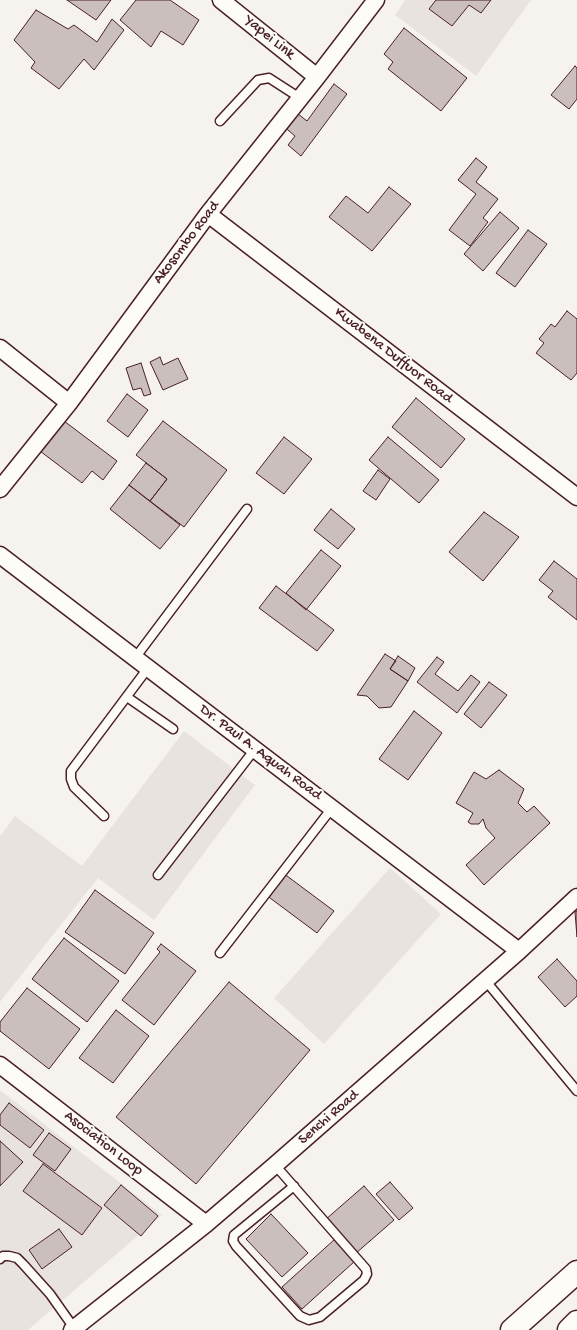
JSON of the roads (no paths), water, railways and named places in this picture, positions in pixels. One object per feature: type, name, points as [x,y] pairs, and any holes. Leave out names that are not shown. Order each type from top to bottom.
[{"type":"highway","points":[[512,1330],[577,1272]]},
{"type":"highway","points":[[568,1330],[577,1322]]},
{"type":"street","name":"Yapei Link","points":[[221,0],[317,77]]},
{"type":"street","name":"Akosombo Road","points":[[0,489],[69,403],[208,214],[376,0]]},
{"type":"street","name":"Kwabena Duffuor Road","points":[[208,214],[577,497]]},
{"type":"street","points":[[0,348],[69,403]]},
{"type":"street","name":"Dr. Paul A. Aquah Road","points":[[0,555],[519,950]]},
{"type":"street","name":"Senchi Road","points":[[73,1329],[206,1224],[519,950],[577,896]]},
{"type":"street","name":"Asociation Loop","points":[[0,1065],[206,1224]]},
{"type":"lane","points":[[220,121],[258,80],[269,78],[300,98]]},
{"type":"lane","points":[[135,658],[247,509]]},
{"type":"lane","points":[[104,816],[74,787],[71,779],[71,771],[148,668]]},
{"type":"lane","points":[[127,697],[173,729]]},
{"type":"lane","points":[[158,875],[255,749]]},
{"type":"lane","points":[[220,953],[332,808]]},
{"type":"lane","points":[[485,980],[577,1091]]},
{"type":"lane","points":[[275,1164],[366,1269],[367,1274],[364,1280],[320,1317],[309,1320],[300,1316],[233,1241],[234,1235],[294,1186]]},
{"type":"lane","points":[[0,1259],[3,1256],[8,1256],[16,1258],[23,1264],[50,1294],[73,1329]]}]
